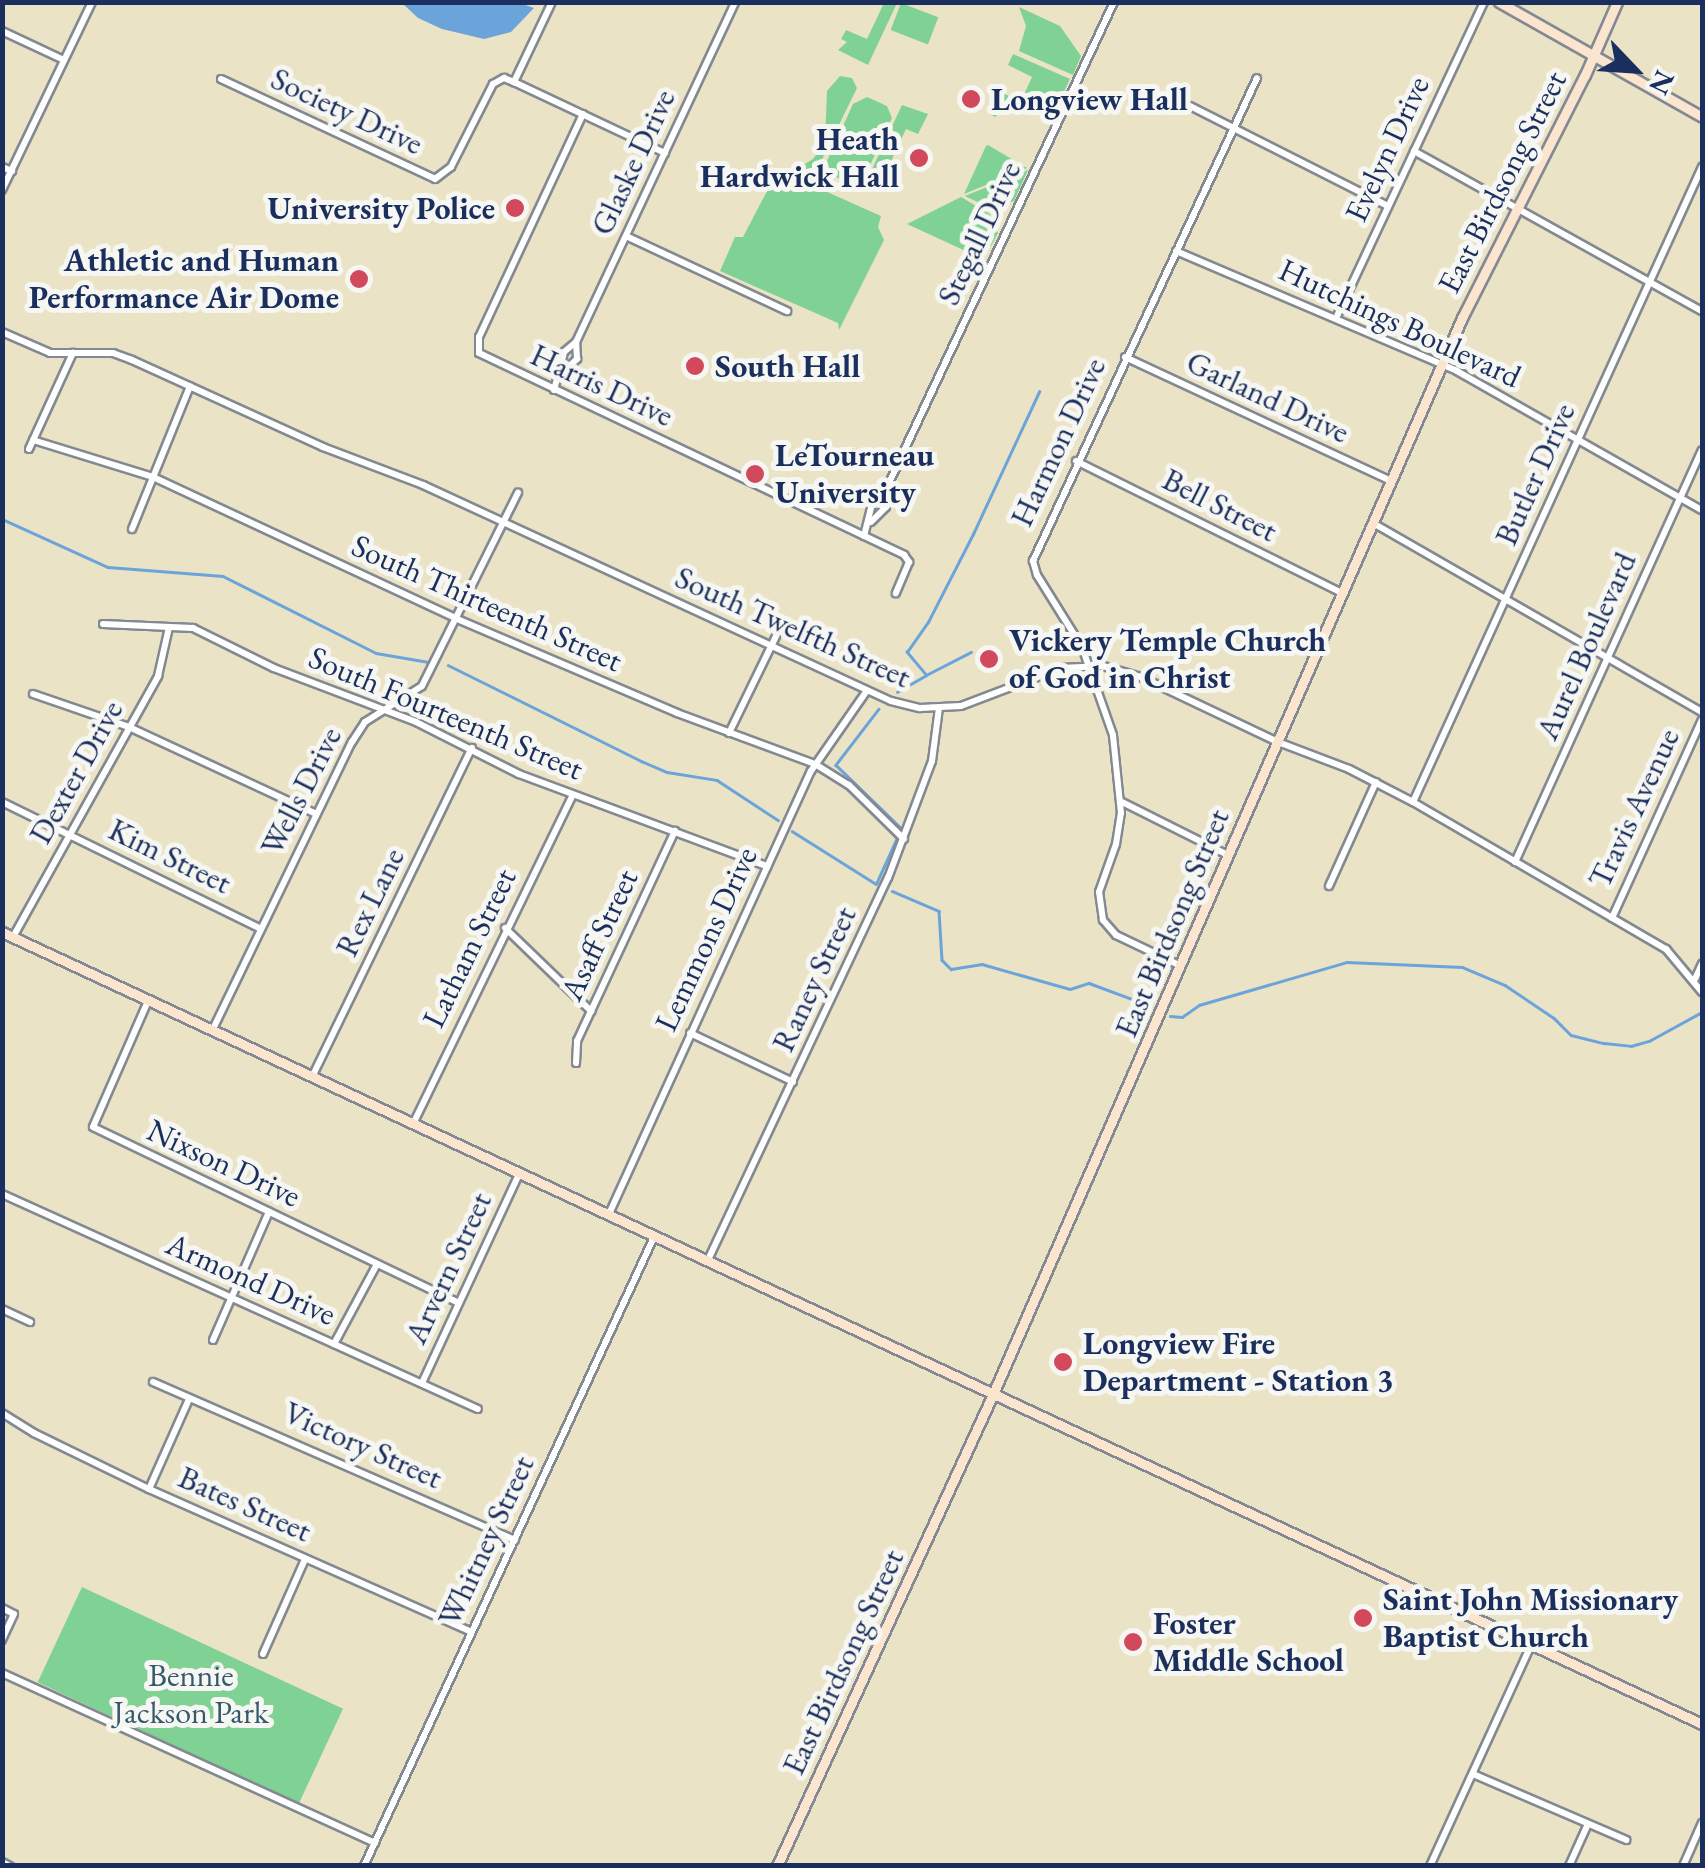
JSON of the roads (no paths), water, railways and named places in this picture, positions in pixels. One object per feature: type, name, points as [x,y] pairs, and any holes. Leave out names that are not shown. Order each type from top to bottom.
[{"type":"street","points":[[2,190],[92,2]]},
{"type":"street","points":[[552,2],[514,82],[665,153]]},
{"type":"street","name":"Glaske Drive","points":[[554,390],[562,374],[575,362],[576,342],[735,2]]},
{"type":"street","name":"Stegall Drive","points":[[864,536],[873,501],[888,485],[1114,2]]},
{"type":"street","name":"Evelyn Drive","points":[[1337,316],[1484,2]]},
{"type":"street","points":[[1499,2],[1702,117]]},
{"type":"street","name":"East Birdsong Street","points":[[777,1866],[993,1394],[1442,364],[1617,2]]},
{"type":"street","points":[[2,31],[64,60]]},
{"type":"street","name":"Society Drive","points":[[222,79],[435,179],[451,167],[493,84],[504,78],[514,82]]},
{"type":"street","name":"Harmon Drive","points":[[1181,966],[1116,935],[1102,920],[1099,892],[1116,844],[1121,802],[1111,725],[1090,666],[1033,566],[1036,549],[1076,461],[1256,78]]},
{"type":"street","points":[[1190,106],[1388,206]]},
{"type":"street","name":"Harris Drive","points":[[583,114],[477,342],[483,356],[908,559],[896,592]]},
{"type":"street","points":[[1414,151],[1702,311]]},
{"type":"street","name":"Butler Drive","points":[[1413,802],[1702,166]]},
{"type":"street","points":[[2,167],[12,172]]},
{"type":"street","points":[[626,236],[786,311]]},
{"type":"street","name":"Hutchings Boulevard","points":[[1176,251],[1337,316],[1442,364],[1702,510]]},
{"type":"street","name":"South Twelfth Street","points":[[2,332],[50,352],[113,352],[503,523],[866,692],[906,706],[940,708],[981,701],[1040,673],[1090,666],[1140,677],[1413,802],[1666,949],[1702,992]]},
{"type":"street","name":"Glaske Drive","points":[[562,374],[564,352],[576,342]]},
{"type":"street","name":"South Thirteenth Street","points":[[73,354],[31,444],[153,476],[457,618],[728,734],[815,764],[849,785],[904,839]]},
{"type":"street","name":"Garland Drive","points":[[1124,356],[1391,481]]},
{"type":"street","points":[[132,529],[190,386]]},
{"type":"street","name":"Aurel Boulevard","points":[[1516,862],[1702,450]]},
{"type":"street","name":"Bell Street","points":[[1076,461],[1342,593]]},
{"type":"street","name":"Stegall Drive","points":[[870,522],[888,504],[888,485]]},
{"type":"street","name":"Wells Drive","points":[[212,1031],[352,742],[365,722],[422,686],[518,493]]},
{"type":"street","points":[[1373,523],[1702,712]]},
{"type":"street","name":"South Fourteenth Street","points":[[103,624],[193,628],[274,668],[472,748],[518,774],[767,866]]},
{"type":"street","name":"Dexter Drive","points":[[8,935],[130,727],[166,658],[169,627]]},
{"type":"street","points":[[728,734],[776,636]]},
{"type":"street","name":"Lemmons Drive","points":[[608,1216],[815,764],[866,692]]},
{"type":"street","points":[[33,694],[130,727],[316,814]]},
{"type":"street","name":"Raney Street","points":[[707,1262],[904,839],[934,754],[940,708]]},
{"type":"street","name":"Travis Avenue","points":[[1612,918],[1702,720]]},
{"type":"street","name":"Rex Lane","points":[[312,1077],[472,748]]},
{"type":"street","points":[[1329,886],[1376,782]]},
{"type":"street","name":"Latham Street","points":[[412,1124],[572,795]]},
{"type":"street","name":"Kim Street","points":[[2,802],[261,928]]},
{"type":"street","points":[[1121,802],[1228,855]]},
{"type":"street","name":"Asaff Street","points":[[576,1063],[576,1044],[675,830]]},
{"type":"street","points":[[505,928],[591,1011]]},
{"type":"street","points":[[8,935],[1702,1724]]},
{"type":"street","points":[[1695,979],[1702,964]]},
{"type":"street","name":"Nixson Drive","points":[[148,1001],[92,1128],[459,1303]]},
{"type":"street","points":[[690,1032],[793,1082]]},
{"type":"street","name":"Arvern Street","points":[[422,1383],[519,1174]]},
{"type":"street","name":"Armond Drive","points":[[2,1194],[478,1410]]},
{"type":"street","points":[[213,1340],[270,1212]]},
{"type":"street","name":"Whitney Street","points":[[364,1866],[654,1237]]},
{"type":"street","points":[[334,1344],[377,1264]]},
{"type":"street","points":[[2,1309],[30,1322]]},
{"type":"street","name":"Victory Street","points":[[153,1382],[515,1540]]},
{"type":"street","points":[[149,1489],[189,1399]]},
{"type":"street","name":"Bates Street","points":[[2,1413],[49,1441],[149,1489],[472,1632]]},
{"type":"street","points":[[263,1654],[305,1559]]},
{"type":"street","points":[[2,1608],[14,1614],[2,1640]]},
{"type":"street","points":[[1430,1866],[1532,1644]]},
{"type":"street","points":[[2,1672],[375,1842]]},
{"type":"street","points":[[1473,1774],[1626,1840]]},
{"type":"street","points":[[1682,1866],[1702,1823]]},
{"type":"street","points":[[1569,1866],[1588,1824]]},
{"type":"street","points":[[2,1862],[10,1866]]},
{"type":"water","points":[[517,2],[534,8],[511,32],[484,39],[442,29],[418,18],[402,3]]},
{"type":"waterway","points":[[897,692],[926,675],[907,652],[928,622],[973,534],[1039,392]]},
{"type":"waterway","points":[[2,519],[108,567],[223,576],[376,653],[428,662]]},
{"type":"waterway","points":[[928,674],[971,652]]},
{"type":"waterway","points":[[448,665],[641,761],[667,772],[717,780],[778,820]]},
{"type":"waterway","points":[[879,709],[836,765],[901,828]]},
{"type":"waterway","points":[[792,831],[876,884],[896,840]]},
{"type":"waterway","points":[[892,891],[939,911],[942,960],[951,969],[982,964],[1070,989],[1089,983],[1151,1006]]},
{"type":"waterway","points":[[1170,1016],[1182,1017],[1199,1005],[1347,962],[1462,967],[1505,985],[1554,1018],[1571,1035],[1604,1043],[1631,1046],[1649,1041],[1702,1012]]},
{"type":"place","name":"Longview Hall","points":[[971,99]]},
{"type":"place","name":"Heath Hardwick Hall","points":[[919,158]]},
{"type":"place","name":"University Police","points":[[515,208]]},
{"type":"place","name":"Athletic and Human Performance Air Dome","points":[[359,279]]},
{"type":"place","name":"South Hall","points":[[695,366]]},
{"type":"place","name":"LeTourneau University","points":[[755,474]]},
{"type":"place","name":"Vickery Temple Church of God in Christ","points":[[989,659]]},
{"type":"place","name":"Longview Fire Department - Station 3","points":[[1063,1362]]},
{"type":"place","name":"Saint John Missionary Baptist Church","points":[[1363,1618]]},
{"type":"place","name":"Foster Middle School","points":[[1133,1642]]},
{"type":"park label","name":"Bennie Jackson Park","points":[[191,1694]]}]
